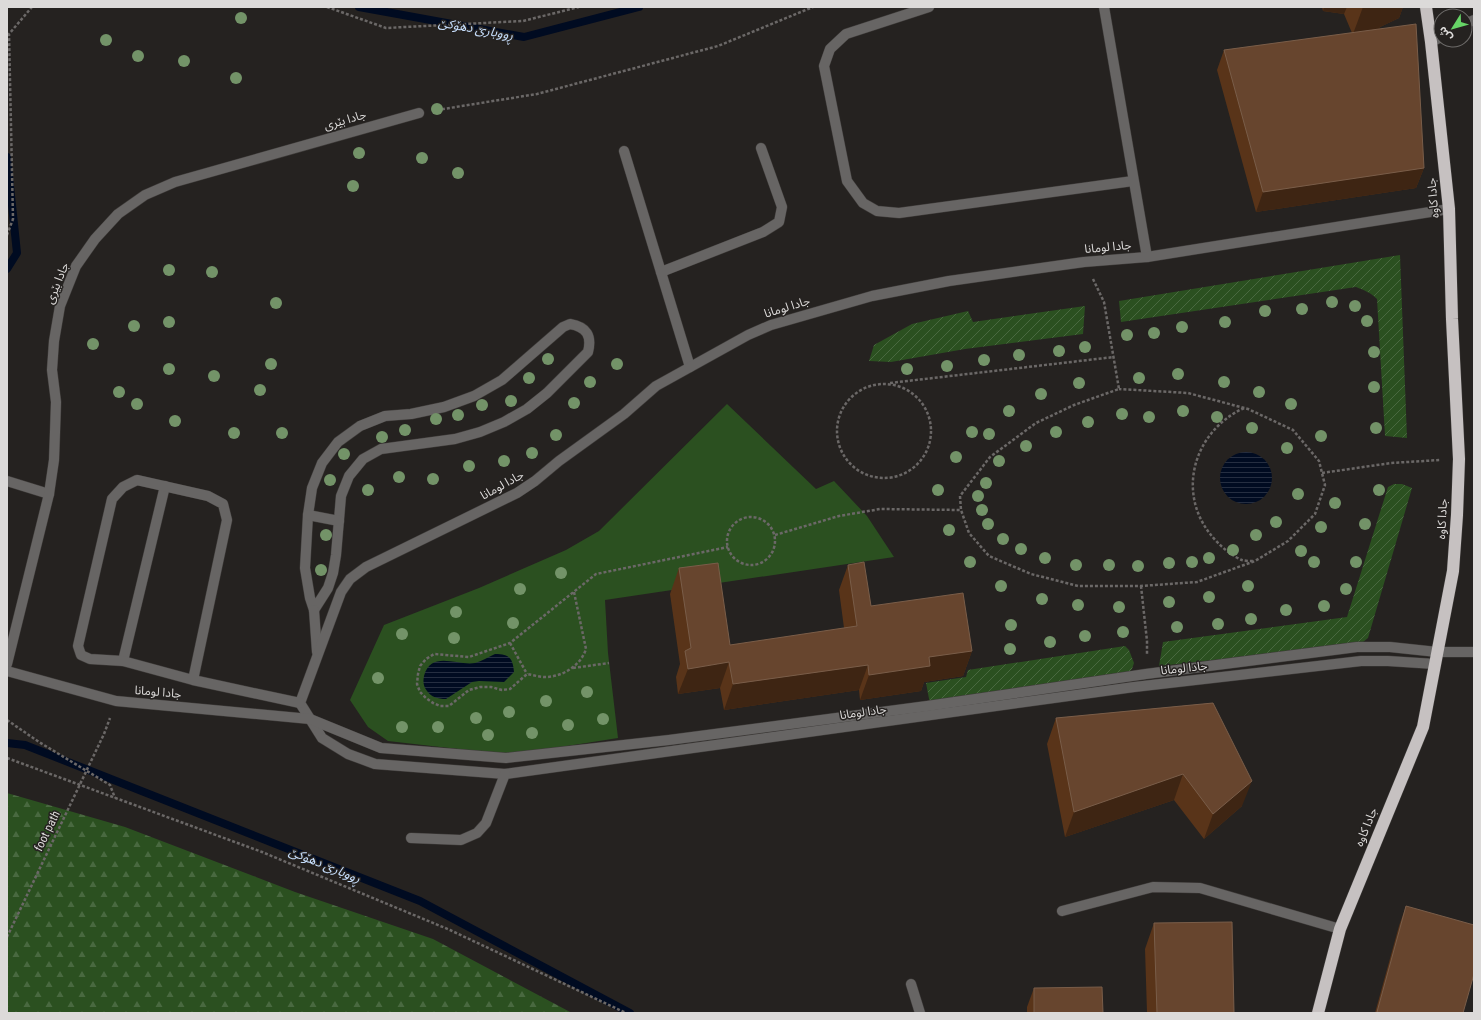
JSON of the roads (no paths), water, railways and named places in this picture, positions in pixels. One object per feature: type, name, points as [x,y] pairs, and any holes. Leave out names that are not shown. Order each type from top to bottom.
[{"type":"highway","name":"جادا کاوه","points":[[1426,7],[1433,30]]},
{"type":"highway","name":"جادا کاوه","points":[[1318,1013],[1340,929],[1423,727],[1453,571],[1459,459],[1452,318],[1449,209],[1437,48]]},
{"type":"street","points":[[929,7],[846,34],[830,49],[824,66],[847,181],[863,203],[877,211],[899,213],[1133,181]]},
{"type":"street","points":[[1104,7],[1147,257]]},
{"type":"street","name":"جادا بێری","points":[[7,664],[49,494],[54,460],[56,402],[52,370],[54,341],[60,306],[76,266],[95,239],[118,214],[145,195],[175,182],[419,113]]},
{"type":"street","points":[[661,272],[763,232],[779,222],[782,207],[761,148]]},
{"type":"street","points":[[624,151],[690,367]]},
{"type":"street","name":"جادا لومانا","points":[[1436,658],[1361,661],[1134,687],[505,774],[374,764],[348,754],[322,738],[300,703],[341,592],[350,579],[366,567],[517,493],[535,481],[558,461],[624,414],[656,386],[748,335],[771,325],[872,296],[949,281],[1084,262],[1147,257],[1449,209]]},
{"type":"street","points":[[314,610],[328,588],[333,573],[341,496],[349,476],[362,459],[381,449],[455,439],[480,432],[504,422],[526,409],[547,393],[588,352],[590,344],[589,337],[585,330],[570,324],[563,327],[502,380],[474,396],[444,407],[411,414],[385,416],[360,426],[338,442],[322,463],[312,488],[308,515],[305,568],[310,598],[314,610],[317,658]]},
{"type":"street","points":[[194,680],[227,520],[223,504],[208,496],[137,480],[123,487],[112,499],[78,646],[81,655],[90,659],[123,662],[194,680],[300,703]]},
{"type":"street","points":[[7,482],[49,494]]},
{"type":"street","points":[[123,662],[165,486]]},
{"type":"street","points":[[308,515],[339,521]]},
{"type":"street","name":"جادا لومانا","points":[[7,672],[116,701],[310,719],[381,748],[506,758],[677,739],[927,706],[1146,674],[1357,647],[1390,647],[1436,658]]},
{"type":"street","points":[[1436,658],[1474,652]]},
{"type":"street","points":[[411,838],[461,840],[477,834],[486,822],[505,774]]},
{"type":"street","points":[[1062,911],[1153,887],[1200,888],[1340,929]]},
{"type":"street","points":[[911,984],[920,1013]]},
{"type":"water","points":[[1241,452],[1251,452],[1265,459],[1272,473],[1272,483],[1265,497],[1251,504],[1241,504],[1231,500],[1224,493],[1220,483],[1220,473],[1224,463],[1231,456]]},
{"type":"water","points":[[495,654],[507,656],[513,663],[514,672],[504,682],[472,682],[446,699],[433,696],[425,687],[423,682],[424,676],[427,668],[432,663],[445,661],[475,663]]},
{"type":"waterway","name":"ڕووبارێ دهۆكێ","points":[[359,7],[524,37],[639,7]]},
{"type":"waterway","name":"ڕووبارێ دهۆكێ","points":[[7,157],[17,253],[7,269]]},
{"type":"waterway","name":"ڕووبارێ دهۆكێ","points":[[7,743],[25,745],[420,901],[630,1013]]}]
